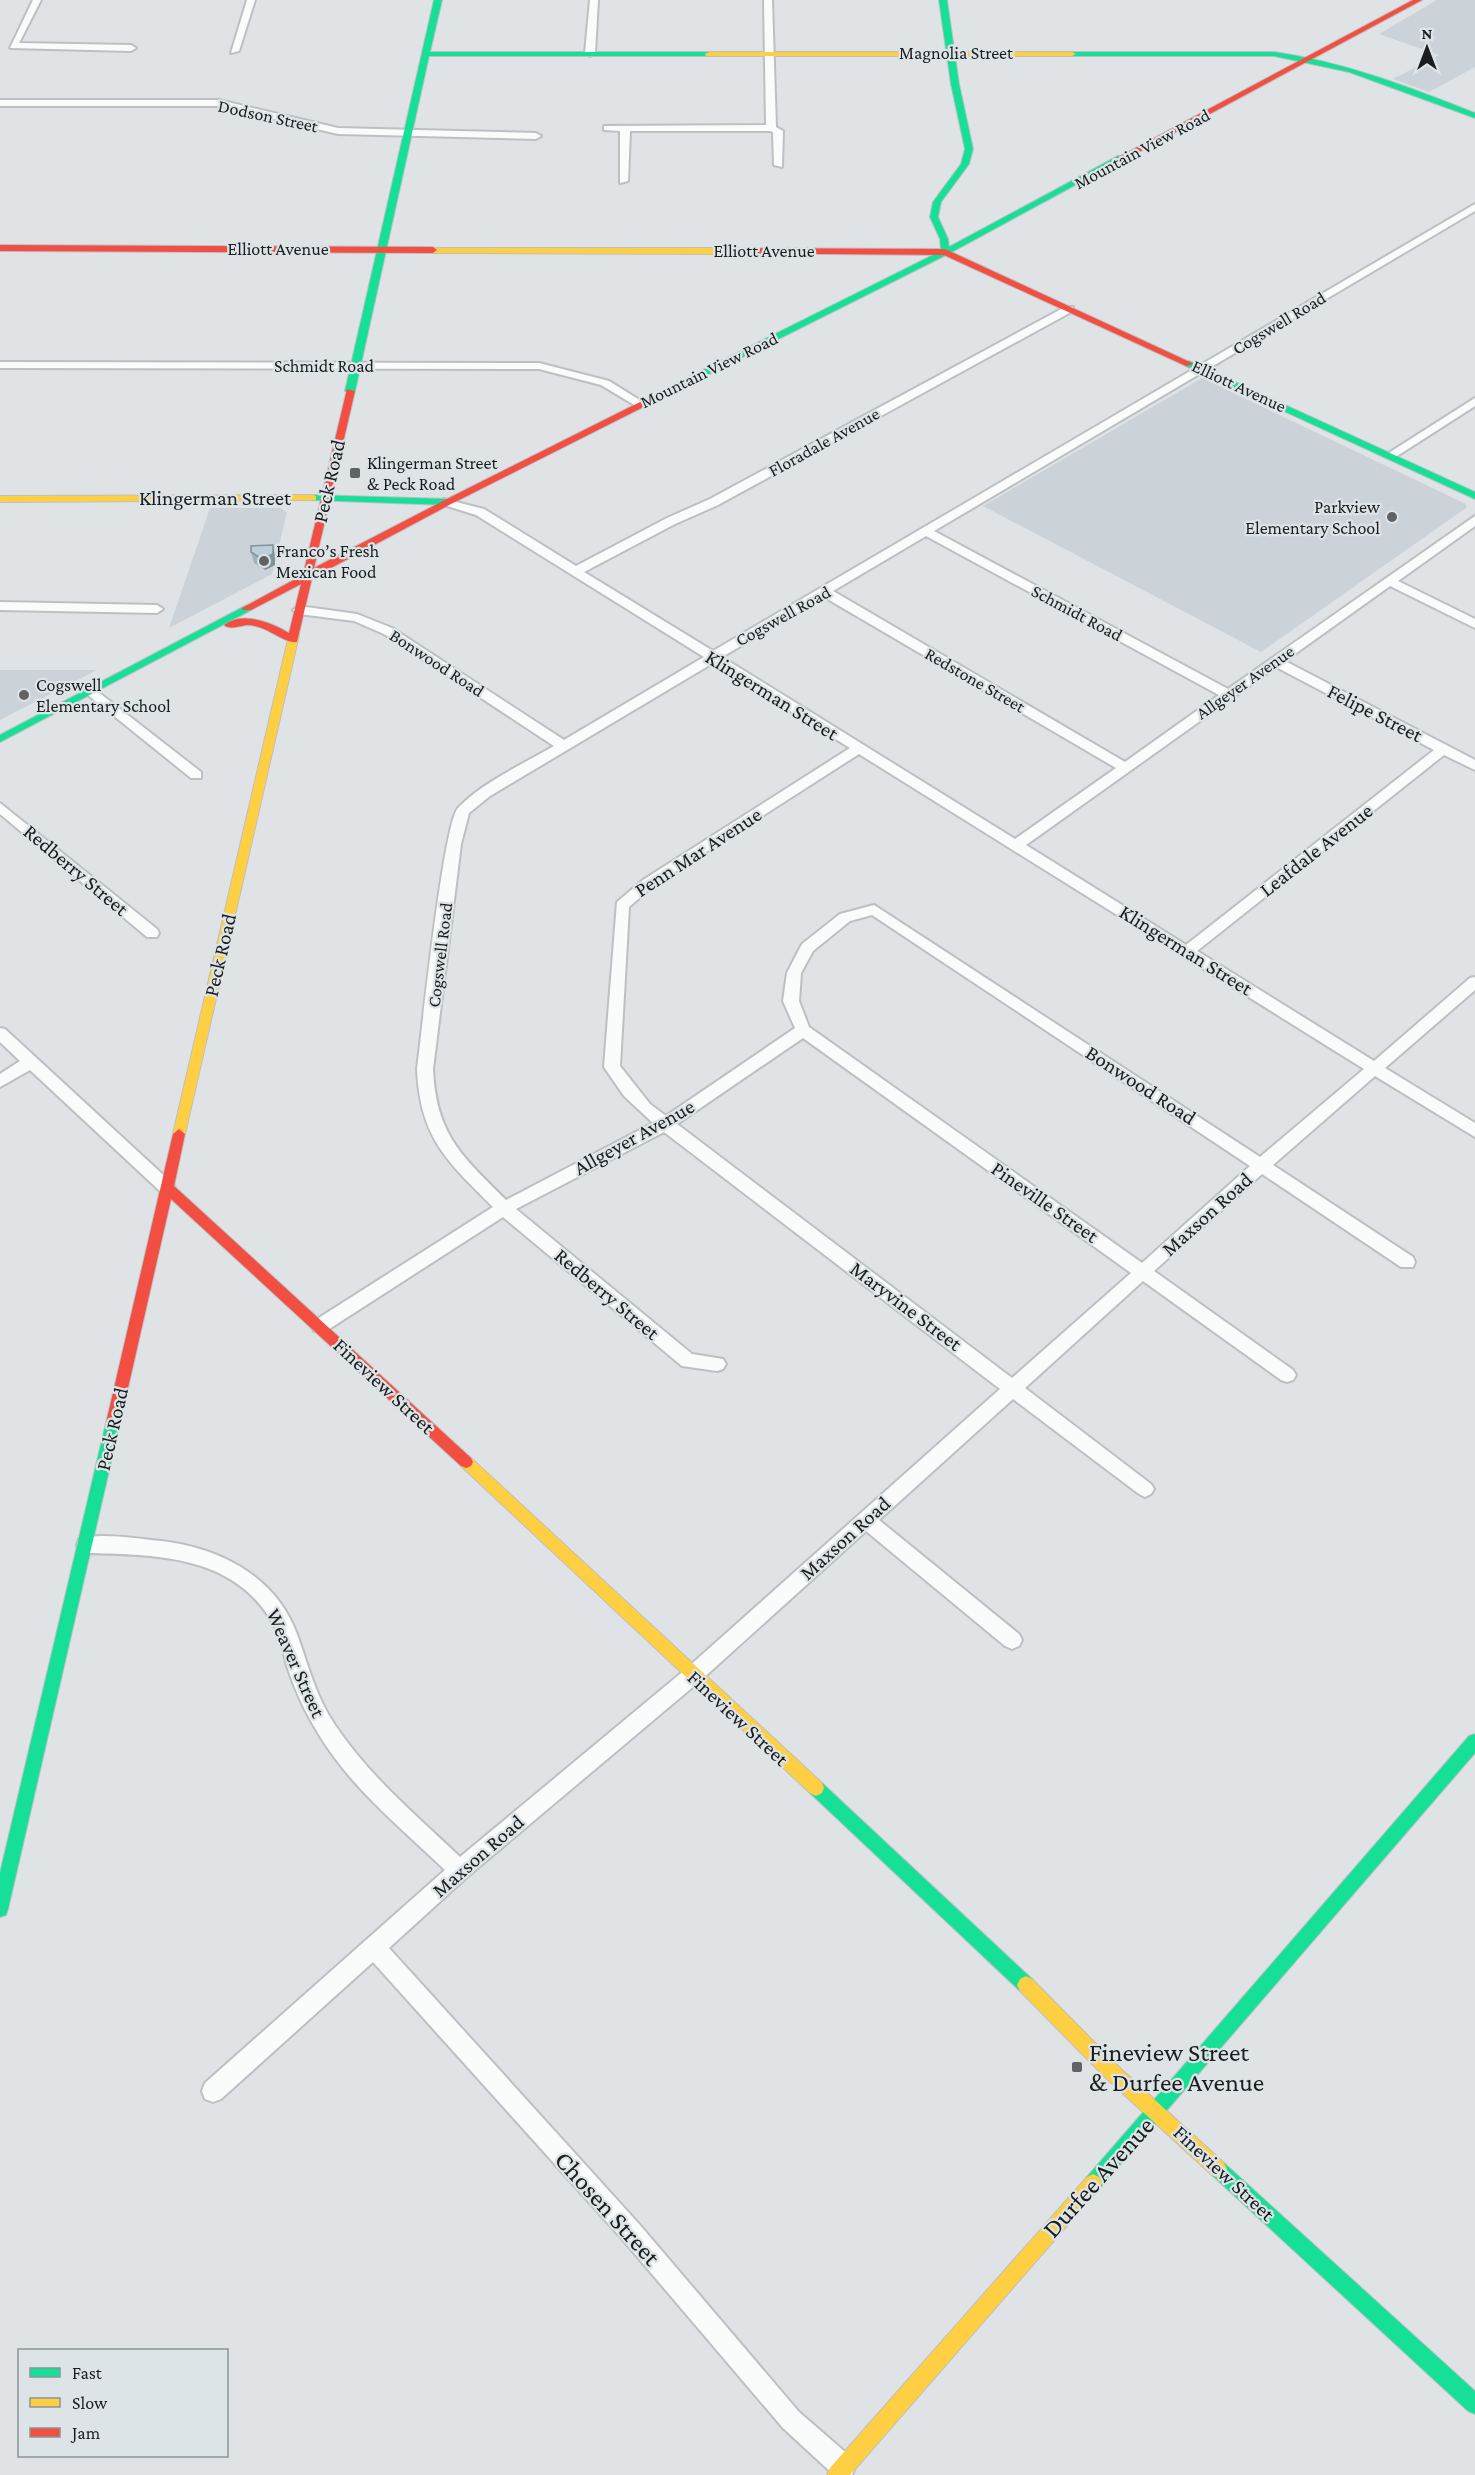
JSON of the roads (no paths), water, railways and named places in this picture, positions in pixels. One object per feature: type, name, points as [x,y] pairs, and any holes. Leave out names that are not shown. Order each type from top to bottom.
[{"type":"street","points":[[37,0],[13,46],[131,48]]},
{"type":"street","points":[[234,51],[251,0]]},
{"type":"street","name":"Peck Road","points":[[0,1909],[86,1545],[438,0]]},
{"type":"street","points":[[590,53],[594,0]]},
{"type":"street","points":[[768,0],[771,128]]},
{"type":"street","points":[[943,0],[969,149],[965,164],[937,202],[934,217],[944,239],[945,252]]},
{"type":"street","name":"Mountain View Road","points":[[0,738],[93,692],[447,502],[945,252],[1418,0]]},
{"type":"street","name":"Magnolia Street","points":[[427,54],[590,53],[649,56],[1258,53],[1311,58],[1350,69],[1475,116]]},
{"type":"street","name":"Dodson Street","points":[[0,103],[219,103],[338,131],[536,136]]},
{"type":"street","points":[[607,128],[771,128],[778,131],[779,165]]},
{"type":"street","points":[[622,181],[626,128]]},
{"type":"street","name":"Cogswell Road","points":[[504,1208],[450,1152],[431,1113],[426,1091],[425,1069],[454,844],[463,811],[472,801],[710,657],[927,532],[1475,207]]},
{"type":"street","name":"Elliott Avenue","points":[[0,248],[945,252],[1475,496]]},
{"type":"street","name":"Floradale Avenue","points":[[576,571],[671,521],[714,502],[1069,309]]},
{"type":"street","name":"Schmidt Road","points":[[0,365],[539,366],[605,383],[640,404]]},
{"type":"street","points":[[1390,456],[1475,401]]},
{"type":"street","name":"Klingerman Street","points":[[0,499],[325,498],[447,502],[480,512],[1475,1131]]},
{"type":"street","name":"Allgeyer Avenue","points":[[1016,845],[1475,520]]},
{"type":"street","name":"Schmidt Road","points":[[927,532],[1227,694]]},
{"type":"street","points":[[1389,581],[1475,624]]},
{"type":"street","name":"Redstone Street","points":[[825,592],[1124,767]]},
{"type":"street","points":[[0,606],[157,609]]},
{"type":"street","name":"Bonwood Road","points":[[299,610],[357,618],[388,631],[564,746]]},
{"type":"street","points":[[199,634],[256,620],[266,622],[293,640]]},
{"type":"street","name":"Felipe Street","points":[[1275,661],[1475,766]]},
{"type":"street","points":[[93,692],[196,775]]},
{"type":"street","name":"Penn Mar Avenue","points":[[667,1123],[644,1108],[612,1066],[622,905],[642,886],[858,749]]},
{"type":"street","name":"Leafdale Avenue","points":[[1188,951],[1444,749]]},
{"type":"street","name":"Redberry Street","points":[[0,807],[152,933]]},
{"type":"street","name":"Bonwood Road","points":[[803,1030],[791,1001],[794,973],[807,948],[845,917],[874,910],[1407,1262]]},
{"type":"street","name":"Maxson Road","points":[[213,2091],[460,1870],[693,1676],[1262,1165],[1475,982]]},
{"type":"street","name":"Allgeyer Avenue","points":[[320,1326],[504,1208],[667,1123],[803,1030]]},
{"type":"street","name":"Pineville Street","points":[[803,1030],[1287,1375]]},
{"type":"street","name":"Fineview Street","points":[[0,1033],[320,1326],[1045,2002],[1114,2074],[1157,2110],[1475,2404]]},
{"type":"street","points":[[0,1081],[30,1062]]},
{"type":"street","name":"Maryvine Street","points":[[667,1123],[1145,1490]]},
{"type":"street","name":"Redberry Street","points":[[504,1208],[688,1361],[717,1364]]},
{"type":"street","points":[[866,1520],[1012,1640]]},
{"type":"street","name":"Weaver Street","points":[[86,1545],[152,1546],[213,1558],[259,1589],[277,1610],[289,1636],[306,1692],[345,1758],[460,1870]]},
{"type":"street","name":"Durfee Avenue","points":[[840,2471],[1157,2110],[1475,1741]]},
{"type":"street","name":"Chosen Street","points":[[374,1947],[631,2232],[791,2420],[840,2471]]},
{"type":"place","name":"Klingerman Street & Peck Road","points":[[355,473]]},
{"type":"place","name":"Parkview Elementary School","points":[[1392,517]]},
{"type":"place","name":"Franco’s Fresh Mexican Food","points":[[264,561]]},
{"type":"place","name":"Cogswell Elementary School","points":[[24,695]]},
{"type":"place","name":"Fineview Street & Durfee Avenue","points":[[1077,2067]]}]
